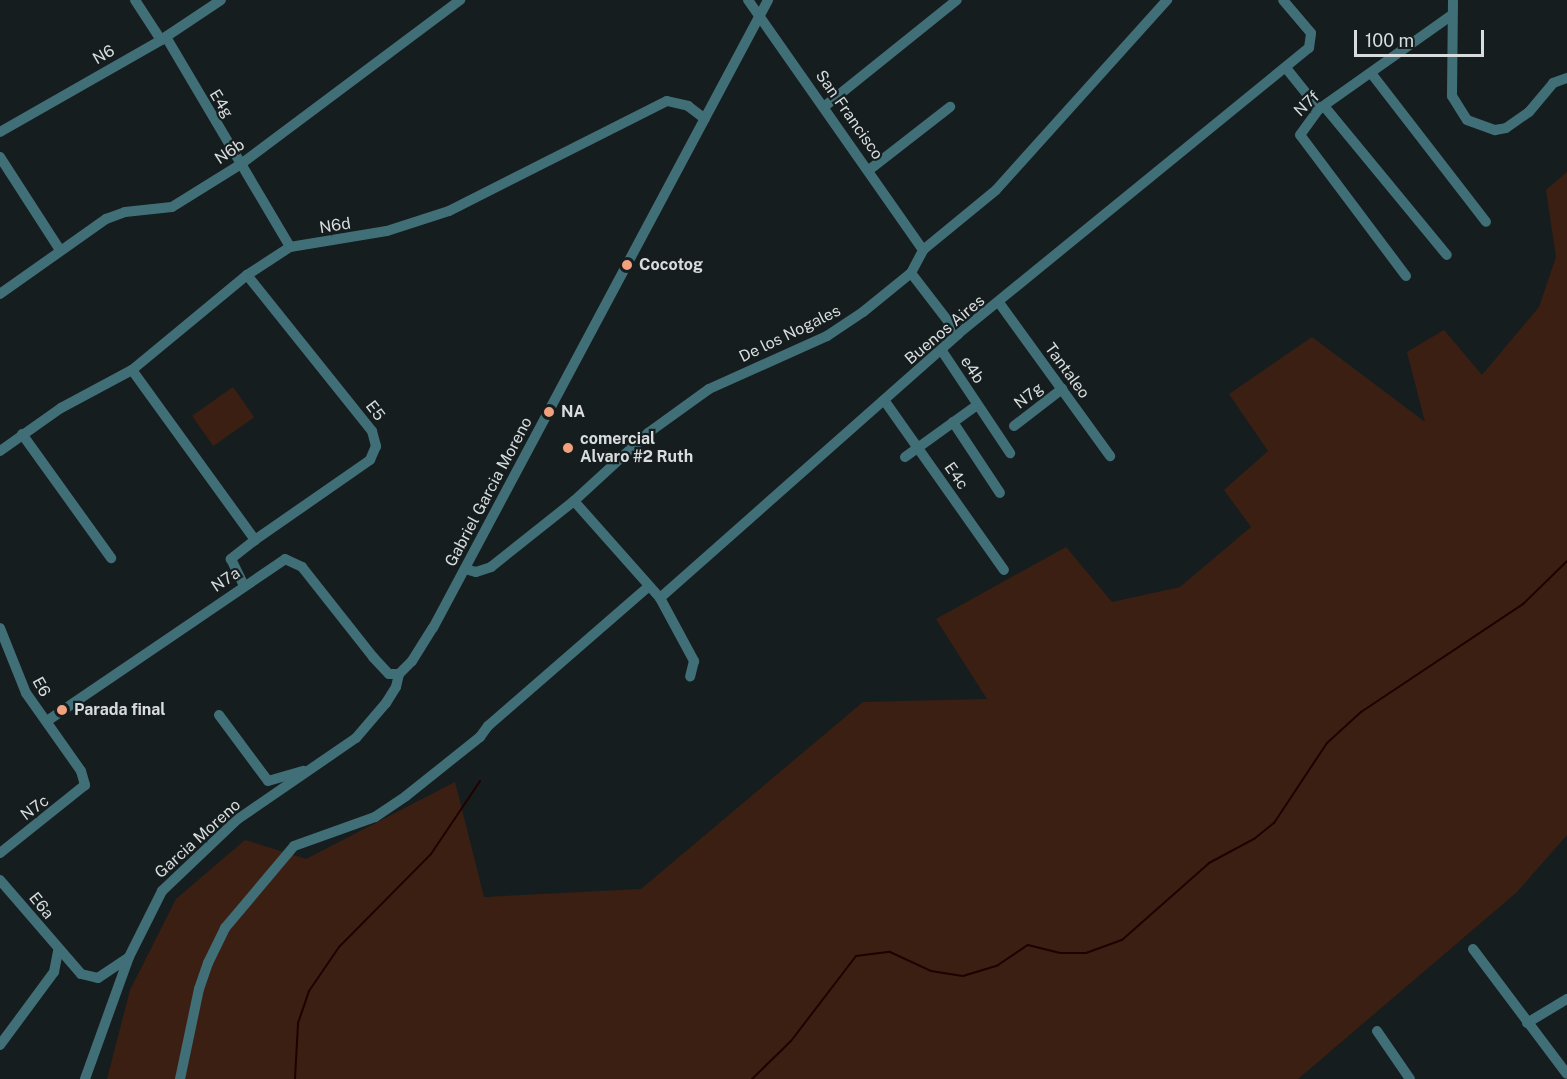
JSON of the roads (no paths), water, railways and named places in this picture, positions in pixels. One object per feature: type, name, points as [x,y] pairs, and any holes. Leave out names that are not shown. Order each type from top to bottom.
[{"type":"street","name":"E4g","points":[[135,0],[164,39],[290,247]]},
{"type":"street","name":"N6","points":[[0,132],[164,39],[221,0]]},
{"type":"street","name":"N6b","points":[[0,294],[60,250],[117,214],[171,207],[241,164],[460,0]]},
{"type":"street","name":"San Francisco","points":[[748,0],[761,13],[923,250]]},
{"type":"street","name":"Gabriel Garcia Moreno","points":[[399,674],[412,662],[465,569],[768,0]]},
{"type":"street","points":[[825,106],[957,0]]},
{"type":"street","name":"De los Nogales","points":[[465,569],[476,572],[491,567],[574,501],[648,434],[709,389],[827,336],[863,312],[910,273],[923,250],[996,190],[1167,0]]},
{"type":"street","name":"Buenos Aires","points":[[660,598],[942,351],[958,334],[1000,304],[1309,48],[1313,37],[1282,0]]},
{"type":"street","points":[[1453,0],[1452,96],[1467,120],[1495,130],[1506,128],[1529,112],[1553,83],[1567,78]]},
{"type":"street","name":"N7f","points":[[1406,276],[1302,141],[1300,132],[1322,107],[1452,15]]},
{"type":"street","points":[[1286,68],[1322,107],[1447,255]]},
{"type":"street","points":[[1371,73],[1486,222]]},
{"type":"street","name":"N6d","points":[[0,451],[61,408],[132,370],[248,275],[290,247],[387,231],[449,211],[667,101],[688,106],[705,119]]},
{"type":"street","points":[[869,170],[950,106]]},
{"type":"street","points":[[0,157],[60,250]]},
{"type":"street","points":[[910,273],[958,334]]},
{"type":"street","name":"E5","points":[[244,586],[231,559],[370,460],[376,446],[372,431],[248,275]]},
{"type":"street","name":"Tantaleo","points":[[1000,304],[1110,456]]},
{"type":"street","name":"e4b","points":[[942,351],[1010,453]]},
{"type":"street","points":[[132,370],[255,540]]},
{"type":"street","name":"N7g","points":[[1014,426],[1062,389]]},
{"type":"street","name":"E4c","points":[[884,400],[1004,570]]},
{"type":"street","points":[[905,457],[977,405]]},
{"type":"street","points":[[953,422],[1000,493]]},
{"type":"street","points":[[22,434],[111,558]]},
{"type":"street","points":[[574,501],[660,598],[694,661],[690,677]]},
{"type":"street","name":"N7a","points":[[47,721],[285,559],[297,562],[389,674],[399,674]]},
{"type":"street","points":[[180,1079],[208,963],[225,928],[294,846],[375,817],[406,796],[480,737],[488,726],[648,587]]},
{"type":"street","name":"E6","points":[[0,628],[26,693],[81,771],[86,785]]},
{"type":"street","name":"Garcia Moreno","points":[[86,1079],[129,957],[162,891],[238,819],[365,730],[396,687],[399,674]]},
{"type":"street","points":[[219,715],[268,781],[313,768]]},
{"type":"street","name":"N7c","points":[[0,853],[86,785]]},
{"type":"street","name":"E6a","points":[[0,880],[58,951],[90,978],[98,978],[129,957]]},
{"type":"street","points":[[1473,949],[1567,1074]]},
{"type":"street","points":[[0,1045],[54,972],[58,951]]},
{"type":"street","points":[[1527,1023],[1567,999]]},
{"type":"street","points":[[1377,1031],[1410,1079]]},
{"type":"waterway","points":[[752,1079],[791,1041],[856,956],[890,952],[931,971],[963,976],[998,965],[1028,945],[1060,953],[1086,953],[1122,940],[1209,863],[1254,839],[1274,823],[1327,743],[1361,712],[1523,604],[1567,561]]},
{"type":"waterway","points":[[295,1079],[298,1023],[309,991],[339,947],[431,854],[480,781]]},
{"type":"place","name":"Cocotog","points":[[627,265]]},
{"type":"place","name":"NA","points":[[549,412]]},
{"type":"place","name":"comercial Alvaro #2 Ruth","points":[[568,448]]},
{"type":"place","name":"Parada final","points":[[62,710]]}]
